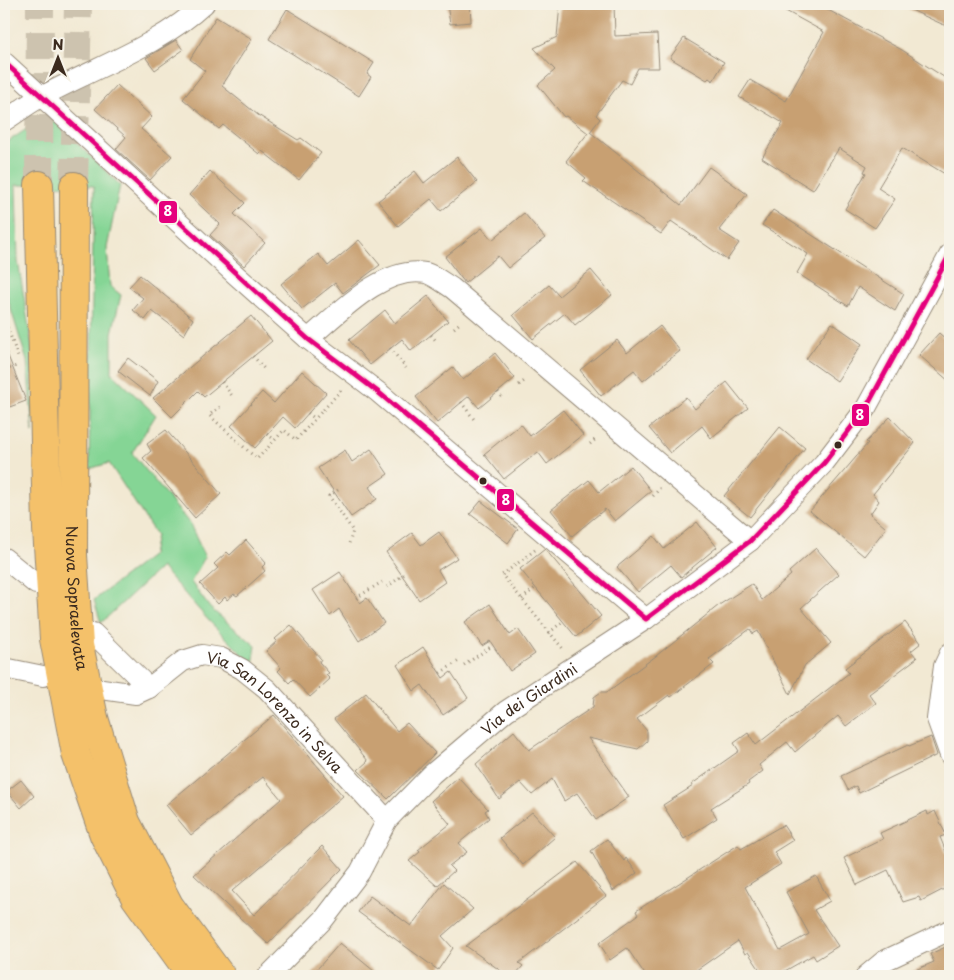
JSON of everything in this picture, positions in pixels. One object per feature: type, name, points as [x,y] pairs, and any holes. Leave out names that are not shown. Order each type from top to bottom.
[{"type":"highway","name":"Nuova Sopraelevata","points":[[39,185],[48,529],[54,639],[74,744],[104,835],[135,897],[192,976]]},
{"type":"highway","name":"Nuova Sopraelevata","points":[[74,186],[73,555],[79,645],[94,718],[126,822],[170,905],[221,976]]},
{"type":"street","points":[[4,121],[42,96],[128,54],[174,26],[204,4]]},
{"type":"street","points":[[4,62],[308,339],[355,375],[552,537],[646,619]]},
{"type":"street","name":"Via dei Giardini","points":[[268,976],[324,919],[360,872],[387,820],[432,774],[482,730],[646,619],[750,541],[824,463],[866,408],[950,254]]},
{"type":"street","points":[[308,339],[378,282],[402,274],[426,273],[452,288],[750,541]]},
{"type":"street","points":[[4,558],[36,584]]},
{"type":"street","points":[[93,633],[149,688]]},
{"type":"street","points":[[950,653],[944,666],[937,719],[950,755]]},
{"type":"street","name":"Via San Lorenzo in Selva","points":[[102,689],[136,694],[149,688],[183,661],[202,655],[221,658],[242,669],[267,689],[387,820]]},
{"type":"street","points":[[4,668],[43,676]]},
{"type":"street","points":[[866,976],[884,961],[950,930]]},
{"type":"path","points":[[4,318],[20,364],[5,370]]},
{"type":"path","points":[[431,335],[437,342]]},
{"type":"path","points":[[390,348],[406,368]]},
{"type":"path","points":[[253,356],[266,371]]},
{"type":"path","points":[[220,407],[209,415],[257,459],[284,430],[296,440],[355,375]]},
{"type":"path","points":[[222,382],[233,397]]},
{"type":"path","points":[[498,392],[503,399]]},
{"type":"path","points":[[462,402],[476,422]]},
{"type":"path","points":[[308,413],[315,419]]},
{"type":"path","points":[[267,434],[275,440]]},
{"type":"path","points":[[338,490],[329,496],[353,531],[348,546]]},
{"type":"path","points":[[552,537],[502,575],[576,665]]},
{"type":"path","points":[[387,587],[406,573]]},
{"type":"path","points":[[356,598],[382,582]]},
{"type":"path","points":[[522,599],[535,588]]},
{"type":"path","points":[[549,633],[562,621]]},
{"type":"path","points":[[464,665],[492,646]]},
{"type":"path","points":[[440,674],[459,661]]},
{"type":"green space","points":[[48,115],[120,185],[107,248],[110,286],[121,295],[112,333],[112,373],[156,415],[132,453],[190,524],[205,557],[191,582],[210,608],[256,646],[253,665],[210,622],[161,567],[101,623],[94,600],[152,555],[156,535],[109,463],[89,469],[94,186],[16,185],[18,261],[32,346],[33,433],[27,361],[4,287],[4,144]]},
{"type":"building","points":[[447,4],[470,4],[471,22],[450,24]]},
{"type":"building","points":[[560,4],[614,4],[615,36],[657,34],[659,68],[638,68],[630,84],[622,80],[596,115],[600,119],[590,132],[681,205],[709,167],[747,194],[719,230],[739,243],[727,260],[671,221],[661,234],[583,181],[586,178],[566,161],[588,133],[566,116],[564,117],[538,85],[555,70],[534,48],[557,37]]},
{"type":"building","points":[[773,4],[817,4],[902,50],[950,81],[950,177],[902,148],[878,188],[895,199],[875,228],[845,209],[866,173],[864,172],[867,166],[839,148],[813,190],[762,158],[783,123],[739,97],[750,80],[786,101],[824,32]]},
{"type":"building","points":[[898,4],[950,4],[950,29],[944,25]]},
{"type":"building","points":[[287,9],[374,63],[367,74],[371,77],[359,96],[269,39]]},
{"type":"building","points":[[216,17],[252,39],[222,86],[258,115],[298,140],[301,138],[321,153],[299,180],[262,151],[259,154],[223,125],[219,129],[183,99],[205,71],[190,59]]},
{"type":"building","points":[[684,38],[724,62],[713,81],[709,78],[707,80],[670,58]]},
{"type":"building","points":[[176,40],[183,50],[155,70],[146,58]]},
{"type":"building","points":[[117,85],[152,117],[141,129],[172,156],[150,180],[116,149],[126,137],[95,109]]},
{"type":"building","points":[[457,157],[477,182],[441,211],[431,199],[398,226],[378,201],[415,171],[424,183]]},
{"type":"building","points":[[210,171],[245,203],[234,214],[265,243],[244,266],[210,235],[220,224],[189,195]]},
{"type":"building","points":[[773,210],[904,294],[895,311],[858,287],[848,306],[797,273],[808,254],[762,225]]},
{"type":"building","points":[[524,213],[545,238],[508,268],[498,256],[465,283],[445,257],[482,228],[492,240]]},
{"type":"building","points":[[359,240],[380,265],[343,293],[335,283],[302,309],[281,284],[318,254],[328,266]]},
{"type":"building","points":[[591,270],[612,295],[575,325],[565,313],[533,339],[513,315],[549,285],[559,296]]},
{"type":"building","points":[[140,275],[193,319],[184,335],[152,311],[145,320],[133,310],[143,298],[129,287]]},
{"type":"building","points":[[428,296],[448,321],[411,351],[402,339],[370,365],[349,340],[385,310],[395,323]]},
{"type":"building","points":[[251,316],[272,341],[204,397],[198,391],[172,417],[153,398]]},
{"type":"building","points":[[832,323],[862,344],[837,381],[806,359]]},
{"type":"building","points":[[660,326],[680,351],[643,381],[634,370],[601,396],[580,370],[617,340],[627,353]]},
{"type":"building","points":[[939,333],[950,343],[950,382],[919,355]]},
{"type":"building","points":[[4,346],[26,401],[4,409]]},
{"type":"building","points":[[495,353],[515,378],[479,408],[469,396],[437,423],[416,397],[453,367],[463,380]]},
{"type":"building","points":[[128,358],[158,381],[150,396],[118,371]]},
{"type":"building","points":[[302,371],[326,393],[295,428],[283,417],[255,448],[231,426],[262,392],[274,403]]},
{"type":"building","points":[[727,382],[748,408],[711,438],[702,426],[670,453],[649,428],[686,397],[695,409]]},
{"type":"building","points":[[563,410],[583,435],[547,464],[538,452],[504,479],[484,454],[521,424],[530,436]]},
{"type":"building","points":[[890,417],[915,443],[873,494],[879,501],[870,514],[886,528],[864,556],[810,511],[868,443],[866,442]]},
{"type":"building","points":[[780,427],[805,448],[750,517],[724,496]]},
{"type":"building","points":[[166,430],[221,494],[195,518],[143,458],[151,451],[147,444]]},
{"type":"building","points":[[371,449],[388,474],[369,487],[377,499],[351,517],[318,468],[345,450],[352,462]]},
{"type":"building","points":[[631,466],[651,491],[615,521],[605,509],[572,536],[551,510],[589,480],[599,492]]},
{"type":"building","points":[[481,501],[518,529],[508,543],[470,514]]},
{"type":"building","points":[[697,522],[717,547],[681,577],[671,565],[638,592],[617,567],[654,536],[664,549]]},
{"type":"building","points":[[439,532],[457,558],[438,570],[445,582],[419,600],[386,552],[412,533],[421,545]]},
{"type":"building","points":[[246,540],[266,563],[262,567],[265,571],[237,596],[234,594],[227,600],[225,597],[218,604],[200,584],[218,568],[214,564],[227,552],[230,555]]},
{"type":"building","points":[[816,548],[839,574],[801,608],[831,643],[805,665],[790,694],[758,631],[753,634],[750,629],[709,659],[714,664],[671,697],[669,695],[637,719],[647,731],[647,741],[638,749],[588,738],[629,797],[596,820],[577,793],[564,801],[552,779],[532,795],[520,782],[499,799],[476,764],[514,731],[529,750],[593,707],[594,697],[601,692],[607,692],[656,656],[719,605],[752,584],[762,600],[791,575],[789,572]]},
{"type":"building","points":[[545,549],[601,616],[576,637],[520,569]]},
{"type":"building","points":[[340,572],[360,603],[367,598],[384,623],[359,641],[339,609],[330,616],[313,590]]},
{"type":"building","points":[[490,604],[510,635],[518,629],[535,654],[510,671],[490,641],[482,646],[465,622]]},
{"type":"building","points":[[905,622],[921,643],[911,651],[917,658],[869,694],[876,703],[846,726],[838,716],[795,752],[787,742],[759,765],[763,771],[748,782],[749,784],[711,808],[717,818],[684,839],[663,805],[693,786],[692,784],[739,751],[734,743],[748,733],[756,745],[849,673],[845,668]]},
{"type":"building","points":[[291,625],[321,659],[319,662],[329,673],[326,675],[330,679],[310,697],[293,679],[289,683],[278,671],[281,668],[266,651],[277,641],[275,639]]},
{"type":"building","points":[[423,647],[443,678],[451,672],[468,698],[443,715],[422,685],[414,691],[397,665]]},
{"type":"building","points":[[366,693],[397,731],[407,723],[435,753],[388,799],[358,770],[368,761],[334,719]]},
{"type":"building","points":[[274,715],[343,796],[232,891],[254,915],[322,846],[342,869],[268,944],[194,875],[281,799],[263,777],[191,835],[166,805]]},
{"type":"building","points":[[931,737],[937,755],[859,793],[856,786],[848,790],[841,776],[908,745]]},
{"type":"building","points":[[458,777],[488,809],[485,811],[489,818],[459,843],[467,852],[449,866],[454,871],[437,886],[409,861],[420,852],[418,850],[450,824],[431,801]]},
{"type":"building","points":[[21,780],[34,796],[21,808],[7,791]]},
{"type":"building","points":[[927,811],[928,815],[935,811],[946,835],[940,837],[950,862],[950,886],[921,901],[919,897],[903,902],[888,870],[857,885],[844,858],[883,839],[880,833]]},
{"type":"building","points":[[532,812],[555,837],[523,865],[500,838]]},
{"type":"building","points":[[783,825],[793,840],[774,852],[781,864],[745,887],[780,950],[809,934],[786,892],[816,876],[830,901],[814,910],[838,946],[816,960],[813,955],[776,976],[764,976],[748,952],[745,954],[738,941],[688,976],[646,976],[627,948],[610,960],[599,943],[638,915],[636,911],[738,845],[741,849]]},
{"type":"building","points":[[607,839],[624,861],[626,858],[637,873],[613,891],[591,851]]},
{"type":"building","points":[[577,862],[606,896],[519,963],[523,966],[514,976],[508,976],[466,946]]},
{"type":"building","points":[[444,883],[473,909],[442,936],[453,948],[438,970],[358,912],[370,896],[411,926]]},
{"type":"building","points":[[340,943],[380,976],[311,976]]},
{"type":"building","points":[[950,945],[950,976],[901,976],[934,962],[930,954]]},
{"type":"tunnel","points":[[39,185],[40,4]]},
{"type":"tunnel","points":[[74,186],[78,4]]},
{"type":"transit line","name":"8","points":[[4,62],[308,339],[378,392],[646,619],[750,541],[824,463],[866,408],[950,254]]}]
